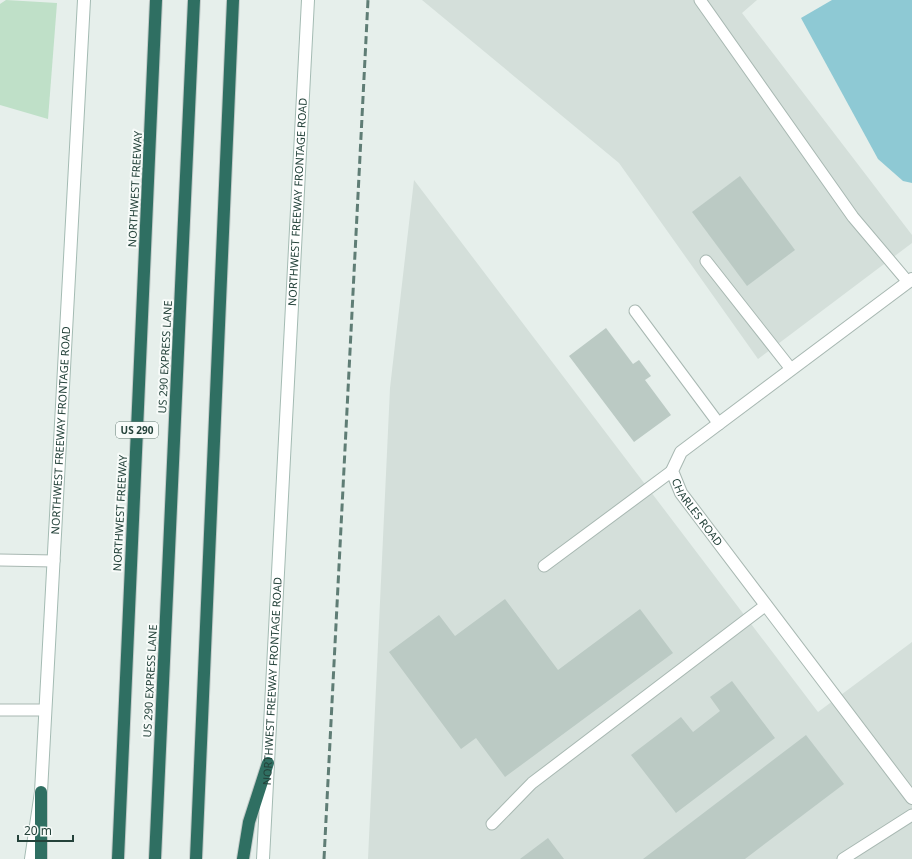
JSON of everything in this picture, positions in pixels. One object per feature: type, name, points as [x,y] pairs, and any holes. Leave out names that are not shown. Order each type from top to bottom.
[{"type":"highway","name":"NORTHWEST FREEWAY","points":[[118,859],[156,0]]},
{"type":"highway","name":"US 290 EXPRESS LANE","points":[[155,859],[194,0]]},
{"type":"highway","points":[[196,859],[233,0]]},
{"type":"highway","points":[[244,859],[249,822],[268,762]]},
{"type":"highway","points":[[41,792],[41,859]]},
{"type":"main road","name":"NORTHWEST FREEWAY FRONTAGE ROAD","points":[[31,859],[41,792],[84,0]]},
{"type":"main road","name":"NORTHWEST FREEWAY FRONTAGE ROAD","points":[[263,859],[308,0]]},
{"type":"main road","name":"CHARLES ROAD","points":[[910,281],[682,452],[672,471],[681,493],[912,798]]},
{"type":"lane","points":[[700,0],[853,217],[910,281]]},
{"type":"lane","points":[[706,261],[791,369]]},
{"type":"lane","points":[[635,312],[719,424]]},
{"type":"lane","points":[[544,566],[672,471]]},
{"type":"lane","points":[[0,560],[54,561]]},
{"type":"lane","points":[[492,824],[532,783],[766,605]]},
{"type":"lane","points":[[0,710],[45,710]]},
{"type":"lane","points":[[843,859],[912,815]]},
{"type":"shaded area","points":[[422,0],[757,0],[742,13],[912,235],[912,243],[758,359],[619,163]]},
{"type":"shaded area","points":[[414,180],[818,712],[912,642],[912,859],[368,859],[390,388]]},
{"type":"green space","points":[[6,0],[57,3],[48,119],[0,105],[0,4]]},
{"type":"water","points":[[832,0],[912,0],[912,183],[903,181],[878,159],[801,18]]},
{"type":"building","points":[[740,176],[795,250],[747,286],[692,212]]},
{"type":"building","points":[[606,328],[633,364],[639,360],[651,376],[645,380],[671,415],[634,442],[569,356]]},
{"type":"building","points":[[505,599],[558,670],[640,609],[673,653],[505,777],[476,738],[461,749],[389,652],[439,615],[455,636]]},
{"type":"building","points":[[732,681],[775,738],[676,813],[631,755],[681,717],[693,732],[720,711],[710,697]]},
{"type":"building","points":[[806,735],[844,784],[745,859],[643,859]]},
{"type":"building","points":[[548,838],[564,859],[520,859]]},
{"type":"railway","points":[[324,859],[368,0]]}]
